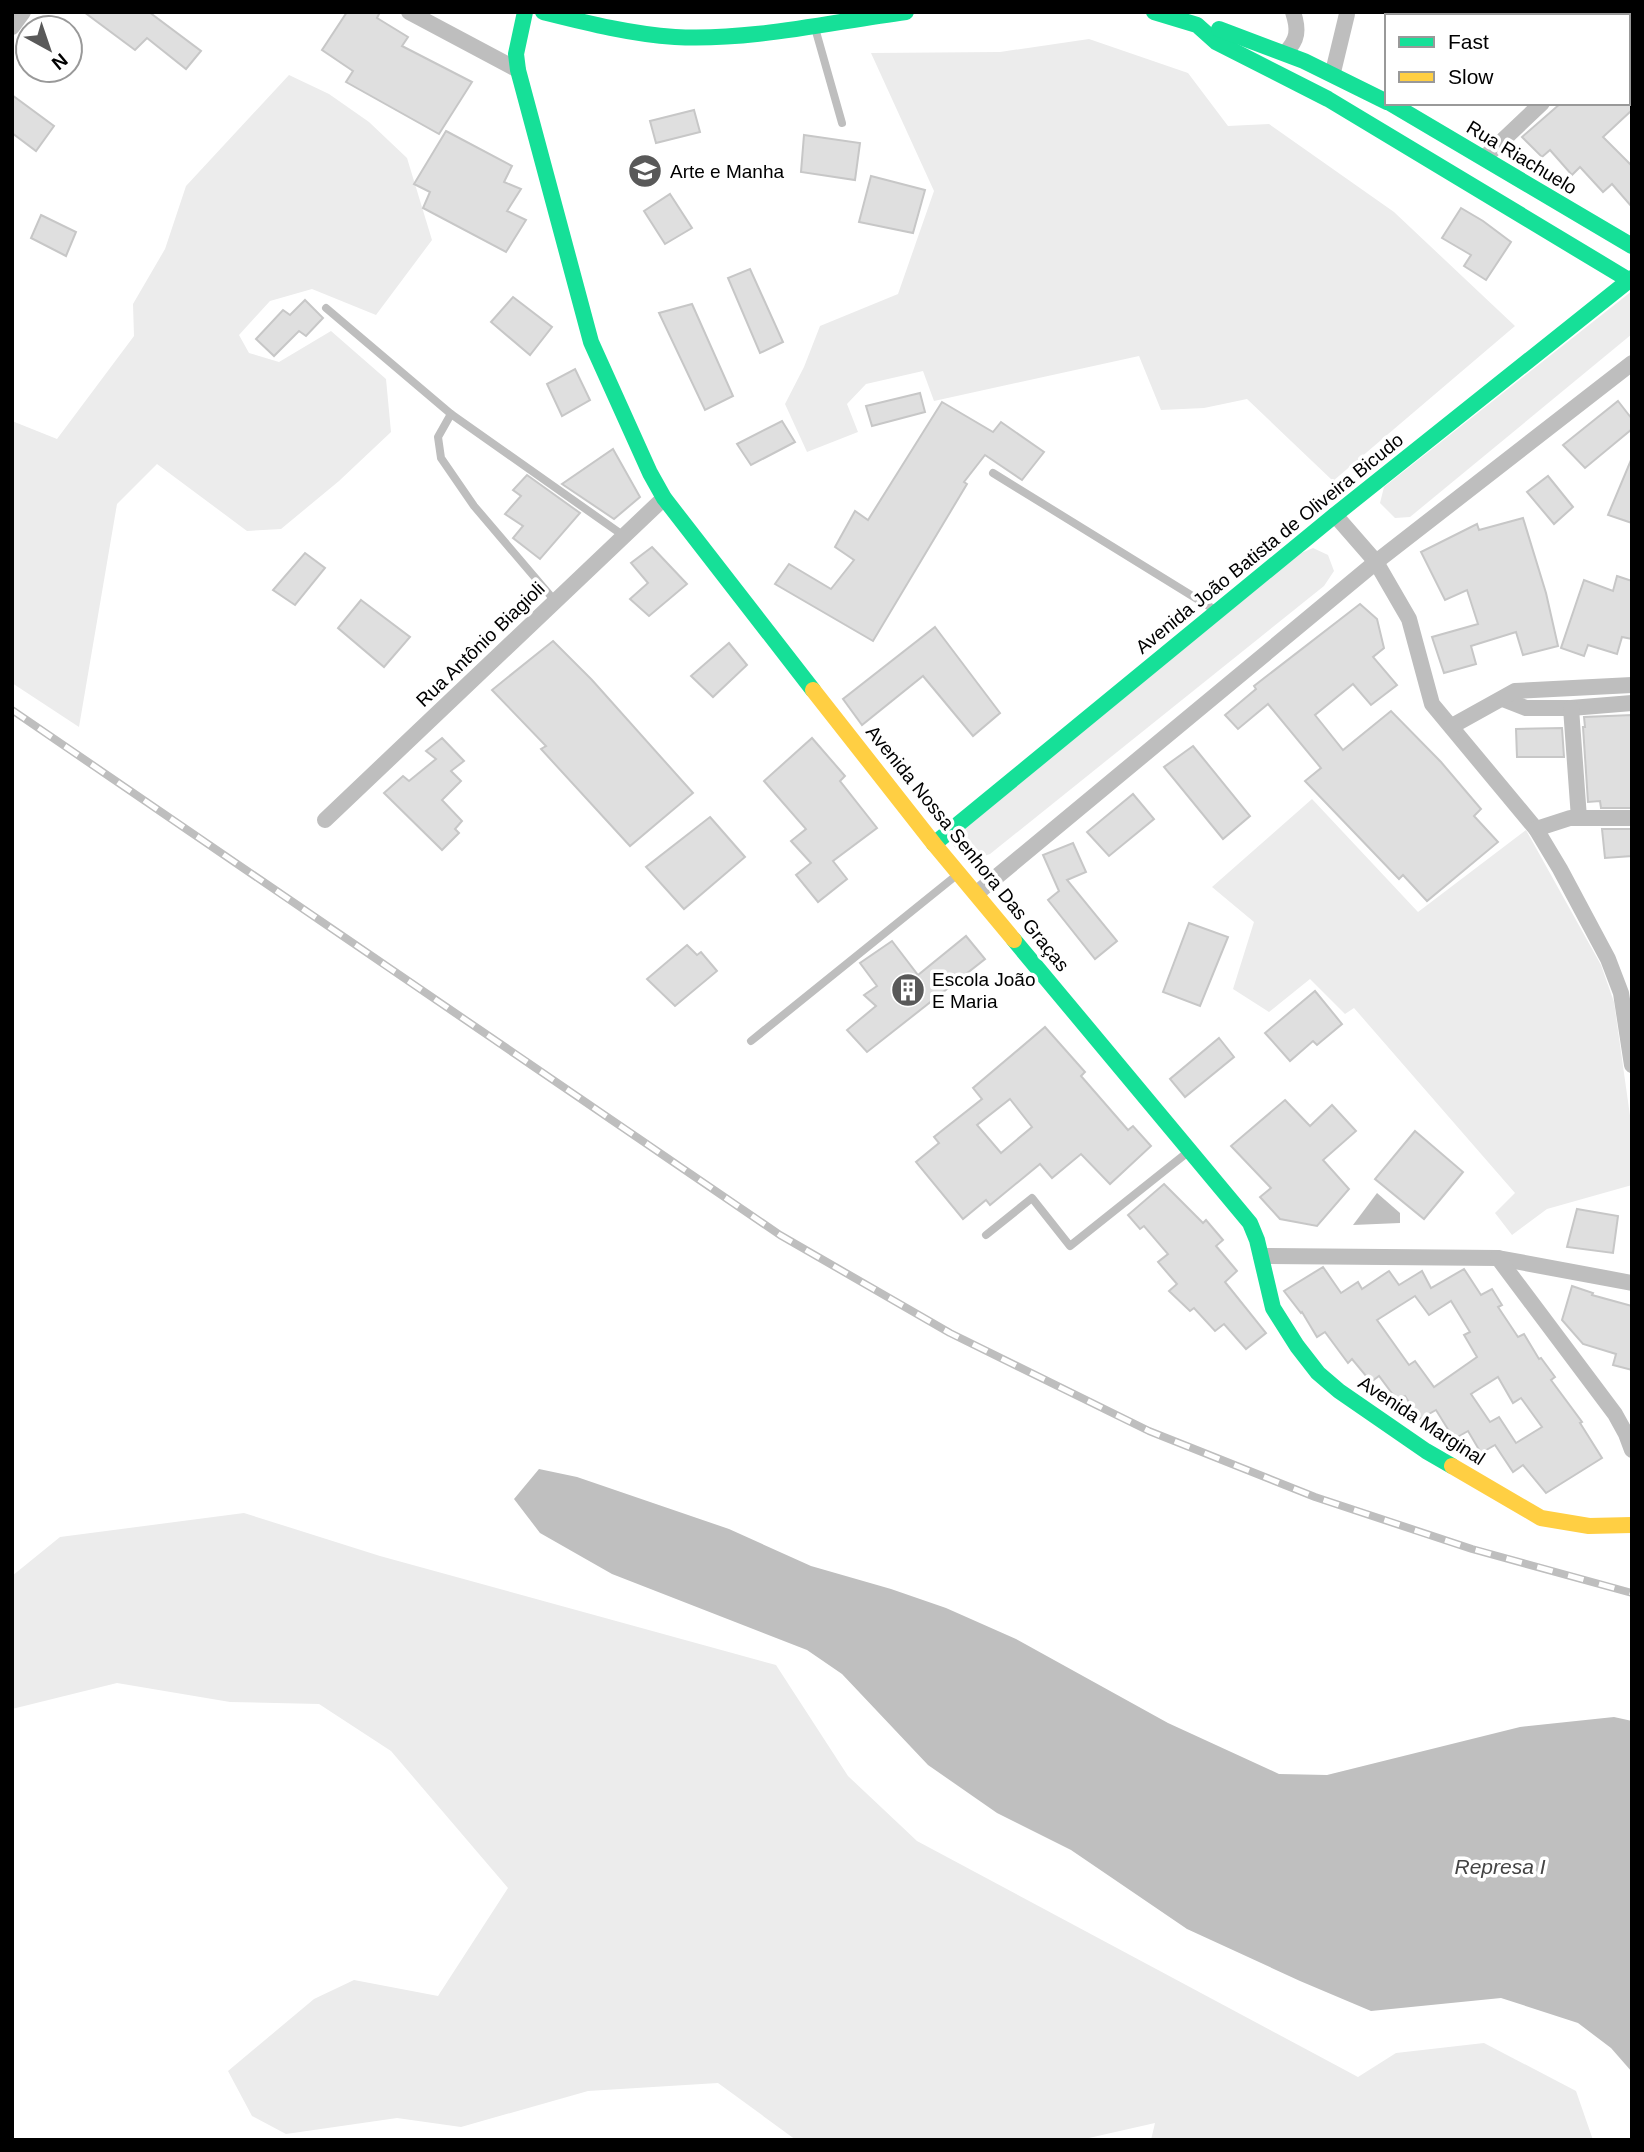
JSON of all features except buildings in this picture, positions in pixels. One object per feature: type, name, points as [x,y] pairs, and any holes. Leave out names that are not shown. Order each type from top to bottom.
[{"type":"street","points":[[12,27],[23,12]]},
{"type":"street","name":"Avenida Nossa Senhora Das Graças","points":[[526,12],[516,54],[523,96],[591,342],[664,498],[934,844],[1250,1223],[1261,1256]]},
{"type":"street","points":[[543,12],[615,31],[695,37],[773,32],[906,12]]},
{"type":"street","name":"Rua Riachuelo","points":[[1154,12],[1244,37],[1333,72],[1385,100]]},
{"type":"street","points":[[1285,53],[1297,38],[1293,12]]},
{"type":"street","points":[[1330,12],[1349,13],[1333,72]]},
{"type":"street","points":[[412,13],[518,70]]},
{"type":"street","points":[[1197,25],[1216,42],[1328,100],[1631,280]]},
{"type":"street","name":"Rua Riachuelo","points":[[1393,105],[1632,246]]},
{"type":"street","points":[[1484,158],[1540,105]]},
{"type":"street","name":"Avenida João Batista de Oliveira Bicudo","points":[[934,844],[1335,515],[1631,280]]},
{"type":"street","points":[[977,893],[1376,562],[1632,363]]},
{"type":"street","name":"Rua Antônio Biagioli","points":[[325,820],[664,498]]},
{"type":"street","points":[[1335,515],[1376,562],[1409,619],[1432,704],[1536,829],[1626,993],[1632,1065]]},
{"type":"street","points":[[1452,726],[1515,691],[1632,685]]},
{"type":"street","points":[[1503,699],[1526,708],[1571,708],[1632,702]]},
{"type":"street","points":[[1571,708],[1579,818]]},
{"type":"street","points":[[1536,829],[1570,818],[1632,818]]},
{"type":"street","points":[[1261,1256],[1498,1258],[1632,1283]]},
{"type":"street","name":"Avenida Marginal","points":[[1261,1256],[1273,1308],[1318,1373],[1339,1391],[1426,1451],[1541,1518],[1589,1526],[1632,1525]]},
{"type":"street","points":[[1498,1258],[1615,1413],[1632,1450]]},
{"type":"lane","points":[[814,25],[842,123]]},
{"type":"lane","points":[[326,308],[451,414],[624,536]]},
{"type":"lane","points":[[451,414],[438,437],[441,458],[474,506],[555,601]]},
{"type":"lane","points":[[993,473],[1217,612]]},
{"type":"lane","points":[[751,1041],[960,872]]},
{"type":"lane","points":[[986,1235],[1032,1198],[1070,1247],[1190,1150]]},
{"type":"shaded area","points":[[1089,39],[1188,73],[1228,126],[1269,124],[1394,212],[1515,326],[1333,481],[1247,399],[1204,408],[1161,410],[1139,356],[934,401],[923,371],[866,384],[847,404],[858,432],[807,452],[785,404],[804,367],[820,326],[898,294],[934,191],[871,53],[1000,52]]},
{"type":"shaded area","points":[[289,75],[329,94],[369,122],[407,158],[432,240],[376,315],[312,289],[270,301],[239,335],[249,353],[279,362],[331,331],[386,379],[391,432],[339,481],[281,529],[247,531],[157,464],[117,504],[79,727],[12,683],[12,421],[57,439],[134,336],[133,304],[165,249],[186,186]]},
{"type":"shaded area","points":[[1632,291],[1632,334],[1410,517],[1395,518],[1380,503],[1384,487]]},
{"type":"shaded area","points":[[1313,548],[1328,555],[1334,571],[1324,586],[990,854],[966,862],[950,841],[1299,554]]},
{"type":"shaded area","points":[[1312,799],[1418,912],[1526,830],[1601,965],[1614,1002],[1632,1130],[1632,1185],[1547,1209],[1512,1235],[1495,1213],[1515,1193],[1354,1008],[1345,1014],[1310,979],[1269,1012],[1233,989],[1254,922],[1212,887]]},
{"type":"shaded area","points":[[244,1513],[380,1556],[776,1665],[848,1776],[917,1841],[1358,2077],[1396,2053],[1484,2043],[1576,2091],[1593,2140],[1151,2140],[1155,2123],[1080,2140],[796,2140],[718,2083],[588,2091],[461,2127],[397,2118],[286,2134],[252,2116],[228,2071],[314,1999],[354,1980],[438,1996],[508,1888],[391,1751],[319,1704],[230,1702],[117,1683],[12,1709],[12,1576],[60,1537]]},
{"type":"water","points":[[1377,1193],[1400,1213],[1400,1223],[1353,1225]]},
{"type":"water","name":"Represa I","points":[[539,1469],[577,1477],[729,1529],[811,1566],[946,1608],[1016,1639],[1168,1723],[1279,1774],[1327,1775],[1520,1727],[1614,1717],[1632,1721],[1632,2072],[1611,2048],[1578,2023],[1501,1998],[1371,2011],[1187,1929],[1071,1850],[997,1813],[928,1765],[842,1674],[807,1650],[612,1574],[540,1533],[514,1499]]},
{"type":"railway","points":[[12,710],[780,1235],[950,1333],[1149,1431],[1315,1497],[1472,1549],[1632,1593]]},
{"type":"traffic: fast","points":[[525,12],[516,54],[518,70],[591,342],[664,498],[813,690]]},
{"type":"traffic: fast","points":[[543,12],[592,24],[675,37],[733,36],[791,30],[906,12]]},
{"type":"traffic: fast","points":[[1154,12],[1197,25],[1216,42],[1328,99],[1632,282]]},
{"type":"traffic: fast","points":[[1219,29],[1304,61],[1385,101]]},
{"type":"traffic: fast","points":[[1393,105],[1632,246]]},
{"type":"traffic: fast","points":[[934,844],[1335,515],[1632,278]]},
{"type":"traffic: fast","points":[[1014,940],[1250,1223],[1257,1240],[1273,1308],[1318,1373],[1339,1391],[1452,1466]]},
{"type":"traffic: slow","points":[[813,690],[934,844],[1014,940]]},
{"type":"traffic: slow","points":[[1452,1466],[1541,1518],[1589,1526],[1632,1525]]},
{"type":"place","name":"Arte e Manha","points":[[645,171]]},
{"type":"place","name":"Escola João E Maria","points":[[908,990]]}]
